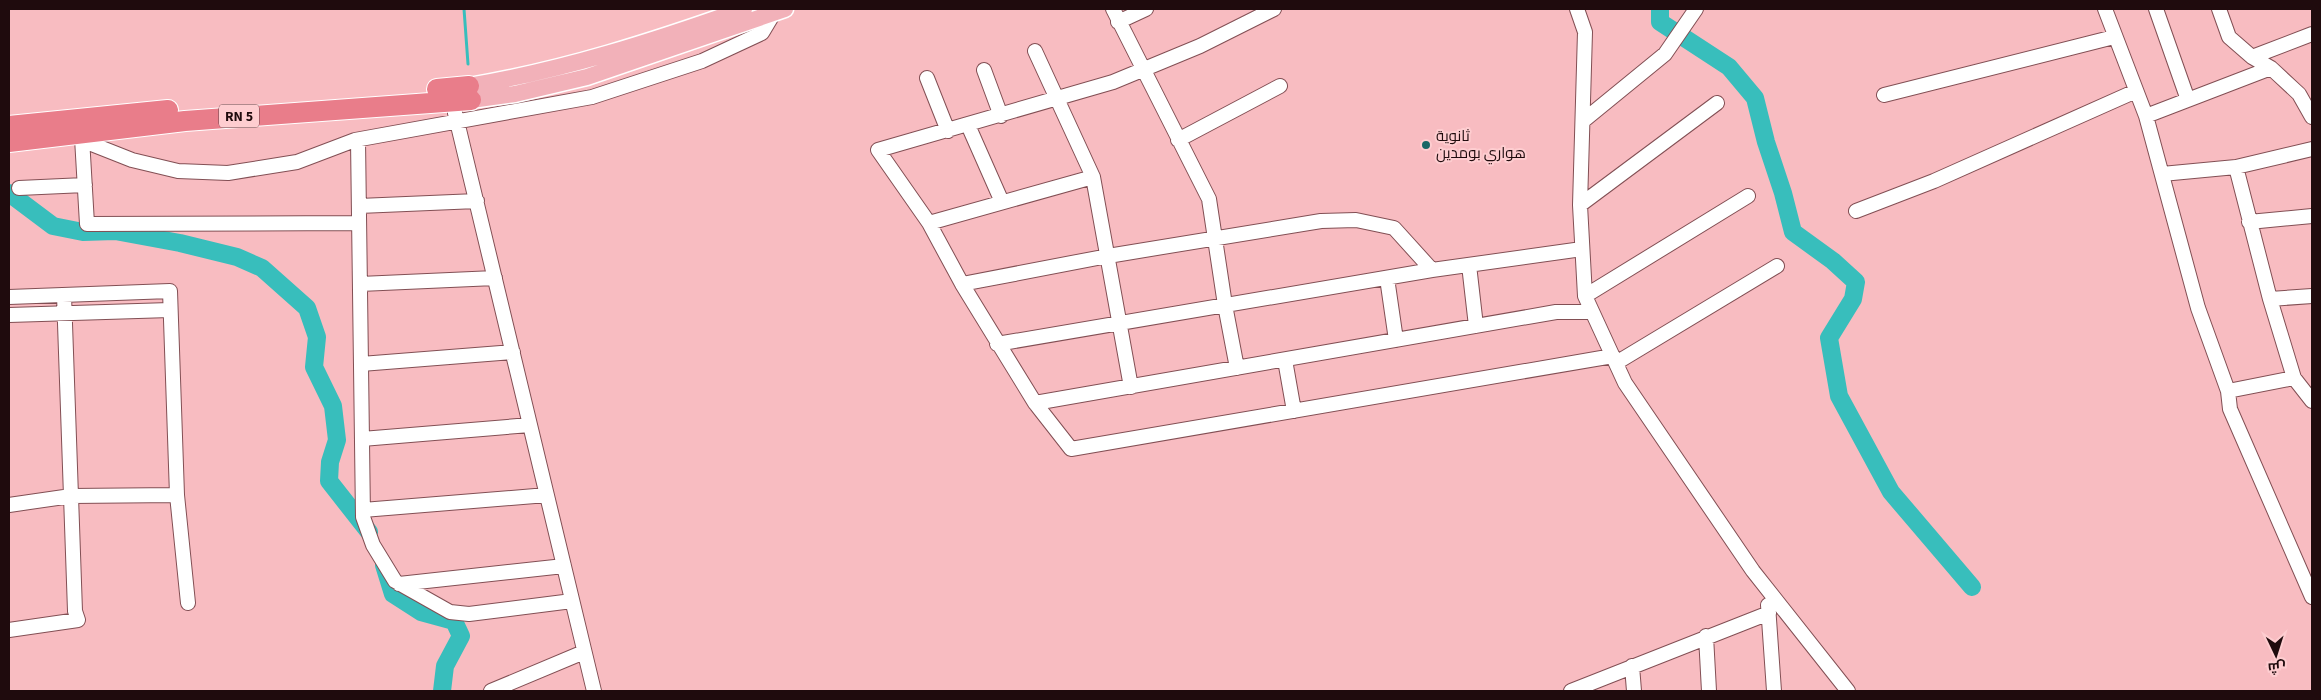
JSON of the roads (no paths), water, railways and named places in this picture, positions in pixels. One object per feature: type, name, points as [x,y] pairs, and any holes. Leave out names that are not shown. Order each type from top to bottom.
[{"type":"highway","name":"RN 5","points":[[9,126],[279,99],[464,96]]},
{"type":"highway","name":"RN 5","points":[[9,142],[79,136],[249,115],[464,96]]},
{"type":"main road","name":"RN 5","points":[[464,96],[511,79],[644,44],[744,9]]},
{"type":"main road","name":"RN 5","points":[[464,96],[523,92],[587,77],[779,11]]},
{"type":"street","points":[[1113,9],[1209,200],[1225,306],[1237,368]]},
{"type":"street","points":[[1118,22],[1146,9]]},
{"type":"street","points":[[1274,9],[1200,46],[1113,82],[878,150],[929,223],[997,344],[1035,403],[1071,449],[1294,410],[1614,359],[1777,266]]},
{"type":"street","points":[[1577,9],[1585,32],[1580,205],[1585,296],[1631,391],[1767,590],[1848,691]]},
{"type":"street","points":[[1583,121],[1664,54],[1697,9]]},
{"type":"street","points":[[2104,9],[2146,116],[2198,308],[2228,391],[2230,409],[2312,597]]},
{"type":"street","points":[[2156,9],[2188,100]]},
{"type":"street","points":[[2219,9],[2229,37],[2252,57],[2272,68],[2299,94],[2312,117]]},
{"type":"street","points":[[79,136],[89,143],[142,162],[178,171],[228,173],[296,162],[358,140],[592,97],[702,61],[762,33],[779,11]]},
{"type":"street","points":[[2252,57],[2312,34]]},
{"type":"street","points":[[1884,95],[2114,36]]},
{"type":"street","points":[[1034,51],[1093,177],[1131,387]]},
{"type":"street","points":[[2146,116],[2272,68]]},
{"type":"street","points":[[984,70],[1000,116]]},
{"type":"street","points":[[928,78],[948,131]]},
{"type":"street","points":[[1178,140],[1280,86]]},
{"type":"street","points":[[1856,211],[1934,181],[2136,91]]},
{"type":"street","points":[[464,96],[458,121],[594,691]]},
{"type":"street","points":[[1580,205],[1717,103]]},
{"type":"street","points":[[968,125],[1002,202]]},
{"type":"street","points":[[79,136],[85,185],[87,224],[359,223]]},
{"type":"street","points":[[358,140],[362,510],[372,545],[395,582],[450,612],[469,614],[572,601]]},
{"type":"street","points":[[2162,174],[2236,167],[2312,148]]},
{"type":"street","points":[[2236,167],[2270,300],[2294,378],[2312,401]]},
{"type":"street","points":[[929,223],[1093,177]]},
{"type":"street","points":[[19,188],[85,185]]},
{"type":"street","points":[[1585,296],[1748,196]]},
{"type":"street","points":[[359,206],[477,201]]},
{"type":"street","points":[[2250,222],[2312,216]]},
{"type":"street","points":[[962,284],[1108,256],[1321,221],[1356,220],[1394,228],[1432,270]]},
{"type":"street","points":[[997,344],[1432,270],[1582,249]]},
{"type":"street","points":[[1469,265],[1476,326]]},
{"type":"street","points":[[360,284],[495,278]]},
{"type":"street","points":[[1388,278],[1396,340]]},
{"type":"street","points":[[9,297],[170,291],[177,495],[188,603]]},
{"type":"street","points":[[9,630],[78,620],[75,611],[64,295]]},
{"type":"street","points":[[2270,300],[2312,296]]},
{"type":"street","points":[[9,315],[170,310]]},
{"type":"street","points":[[1035,403],[1556,312],[1592,312]]},
{"type":"street","points":[[361,364],[513,352]]},
{"type":"street","points":[[1286,360],[1294,410]]},
{"type":"street","points":[[2228,391],[2294,378]]},
{"type":"street","points":[[362,438],[530,426]]},
{"type":"street","points":[[9,505],[71,496],[177,495]]},
{"type":"street","points":[[362,510],[547,495]]},
{"type":"street","points":[[400,584],[564,566]]},
{"type":"street","points":[[1767,590],[1774,691]]},
{"type":"street","points":[[1570,691],[1706,636],[1769,613]]},
{"type":"street","points":[[1706,636],[1709,691]]},
{"type":"street","points":[[491,691],[584,652]]},
{"type":"street","points":[[1632,666],[1634,691]]},
{"type":"waterway","points":[[464,9],[468,64]]},
{"type":"waterway","points":[[1660,9],[1660,22],[1729,67],[1755,98],[1793,232],[1833,261],[1856,282],[1853,299],[1829,338],[1839,396],[1891,492],[1972,587]]},
{"type":"waterway","points":[[9,193],[53,226],[83,232],[115,231],[180,243],[237,257],[262,268],[307,308],[317,337],[314,367],[333,406],[337,440],[330,462],[329,481],[369,532]]},
{"type":"waterway","points":[[384,565],[393,594],[421,612],[454,621],[461,636],[445,666],[442,691]]},
{"type":"place","name":"ثانوية هواري بومدين","points":[[1426,145]]}]
